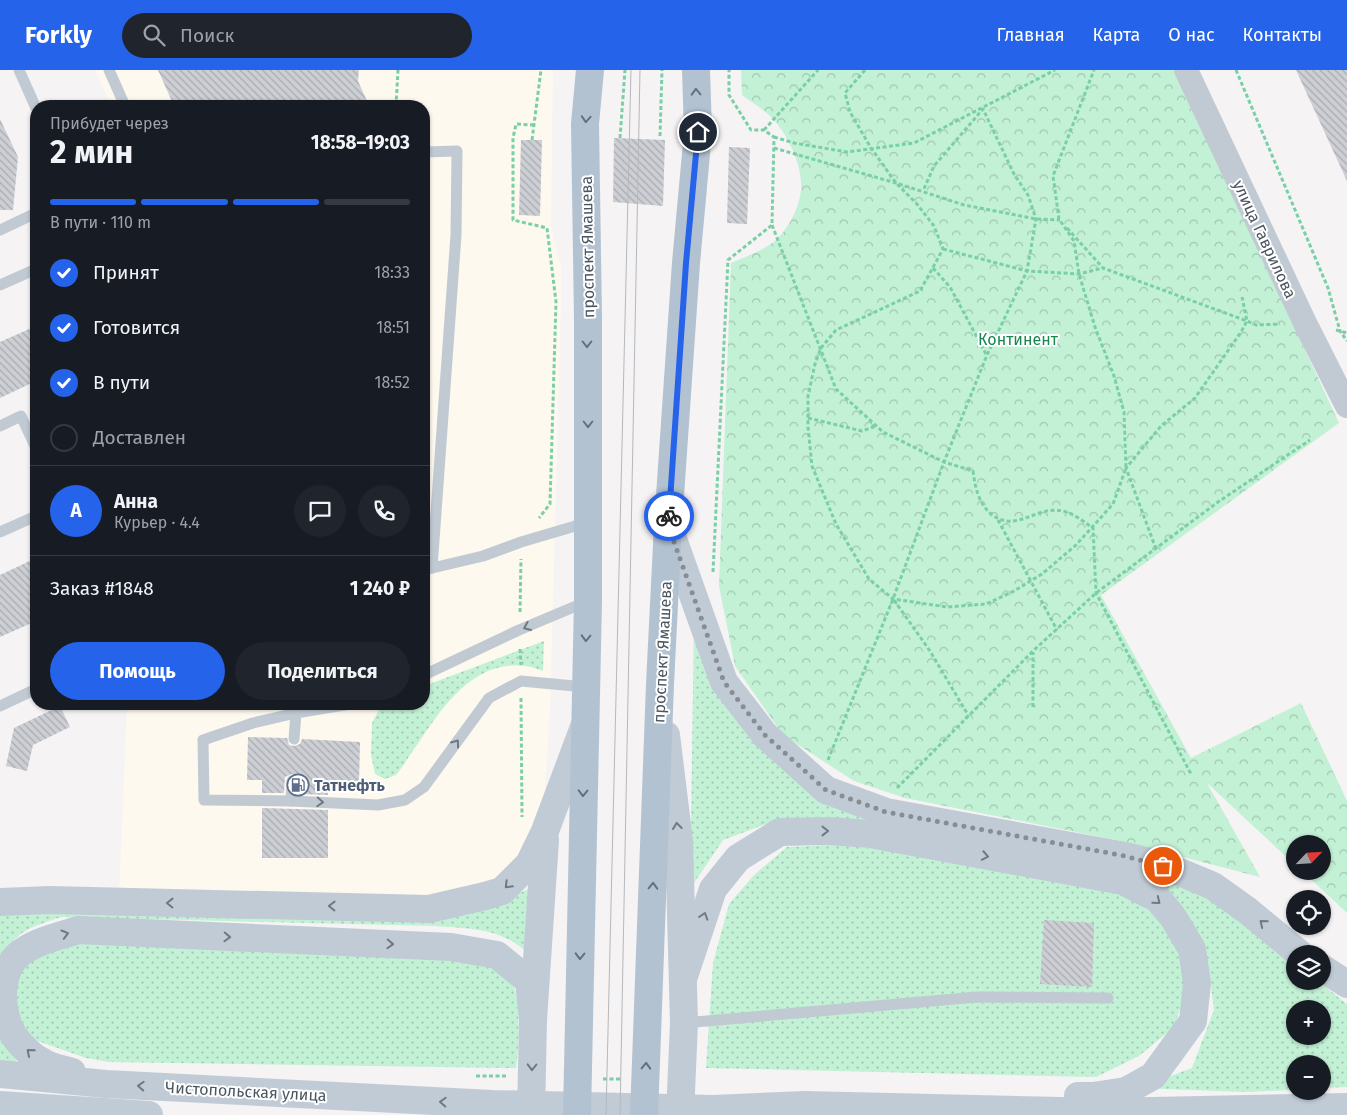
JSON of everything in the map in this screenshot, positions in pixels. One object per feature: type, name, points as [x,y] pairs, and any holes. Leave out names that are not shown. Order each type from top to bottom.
[{"type":"main road","name":"проспект Ямашева","points":[[576,1115],[588,601],[585,124],[590,70]]},
{"type":"main road","name":"проспект Ямашева","points":[[644,1115],[660,684],[668,525],[698,132],[696,70]]},
{"type":"main road","points":[[668,525],[724,682],[765,735],[826,790],[886,812],[1120,855],[1163,866],[1213,886],[1289,945]]},
{"type":"main road","points":[[660,684],[679,841],[684,1022],[680,1115]]},
{"type":"main road","points":[[0,902],[50,900],[429,909],[502,891],[529,864],[545,832],[584,727]]},
{"type":"main road","points":[[683,979],[713,889],[738,858],[780,832],[829,831],[870,834],[1123,882],[1158,899],[1173,917],[1192,949],[1197,983],[1194,1021],[1153,1076],[1126,1091],[1092,1096],[861,1098],[805,1105]]},
{"type":"main road","points":[[531,1115],[533,1020],[545,832]]},
{"type":"main road","points":[[106,1084],[42,1062],[18,1042],[9,1027],[3,1003],[3,978],[17,956],[38,942],[78,930],[451,947],[497,955],[529,981],[533,1020]]},
{"type":"main road","points":[[1331,974],[1347,984]]},
{"type":"main road","name":"Чистопольская улица","points":[[0,1074],[106,1084],[492,1104],[713,1108],[805,1105]]},
{"type":"main road","points":[[0,1104],[149,1115]]},
{"type":"main road","points":[[805,1105],[1105,1112],[1347,1107]]},
{"type":"street","name":"улица Гаврилова","points":[[1186,70],[1305,323],[1347,406]]},
{"type":"lane","points":[[19,70],[32,100]]},
{"type":"lane","points":[[108,70],[122,100]]},
{"type":"lane","points":[[430,152],[457,151],[456,235],[430,545]]},
{"type":"lane","points":[[0,230],[30,216]]},
{"type":"lane","points":[[0,285],[30,272]]},
{"type":"lane","points":[[0,426],[21,416],[30,435]]},
{"type":"lane","points":[[0,532],[30,519]]},
{"type":"lane","points":[[430,569],[483,556],[521,542],[589,522]]},
{"type":"lane","points":[[430,672],[519,630],[588,601]]},
{"type":"lane","points":[[310,710],[253,723],[203,740],[204,800],[378,805],[405,800],[424,787],[489,698],[521,681],[585,687]]},
{"type":"lane","points":[[0,706],[30,692]]},
{"type":"lane","points":[[294,739],[296,712]]},
{"type":"lane","points":[[291,801],[292,781]]},
{"type":"lane","points":[[684,1022],[977,997],[1108,998]]},
{"type":"path","points":[[396,100],[398,70]]},
{"type":"path","points":[[532,140],[541,70]]},
{"type":"path","points":[[620,138],[625,70]]},
{"type":"path","points":[[660,136],[662,70]]},
{"type":"path","points":[[729,70],[729,95],[751,130],[764,130],[774,137],[794,143],[847,152],[914,143],[983,109],[1055,70]]},
{"type":"path","points":[[764,130],[818,70]]},
{"type":"path","points":[[865,70],[845,93],[850,112],[871,148],[896,183],[917,204],[934,226],[943,249],[920,291],[836,330],[821,348],[815,364],[808,396],[812,466],[836,524],[869,579],[893,599],[930,652],[968,715]]},
{"type":"path","points":[[1094,70],[1053,176],[1060,219],[1074,241],[1079,274],[1095,327],[1114,376],[1124,412],[1126,468],[1156,549]]},
{"type":"path","points":[[1236,70],[1328,288],[1340,331],[1347,340]]},
{"type":"path","points":[[923,191],[934,166],[983,109]]},
{"type":"path","points":[[825,768],[893,599],[944,462],[987,355],[1027,271],[1036,219],[1028,195],[1014,174],[983,109]]},
{"type":"path","points":[[518,825],[522,817],[519,630],[521,542],[550,504],[556,302],[548,228],[513,220],[513,138],[516,124],[534,125]]},
{"type":"path","points":[[774,137],[772,225],[836,389],[883,432],[944,462],[973,471],[976,490],[985,509],[998,520],[1057,630]]},
{"type":"path","points":[[773,148],[923,191],[964,205],[1036,219],[1060,219],[1103,268],[1256,325],[1305,323],[1347,333]]},
{"type":"path","points":[[713,574],[728,260],[772,225]]},
{"type":"path","points":[[943,249],[1027,271],[1079,274],[1103,268]]},
{"type":"path","points":[[933,268],[954,293],[987,355]]},
{"type":"path","points":[[893,599],[947,607],[986,604],[1014,591],[1042,574],[1076,545],[1093,528],[1112,504],[1126,468],[1161,426],[1195,398],[1248,321],[1242,297]]},
{"type":"path","points":[[808,418],[862,431],[876,426]]},
{"type":"path","points":[[894,791],[1033,651],[1096,593],[1218,502],[1310,440]]},
{"type":"path","points":[[998,520],[1010,522],[1053,510],[1064,511],[1093,528]]},
{"type":"path","points":[[1093,528],[1096,593],[1191,774]]},
{"type":"path","points":[[1032,707],[1033,651]]},
{"type":"shaded area","points":[[95,70],[553,70],[551,225],[561,267],[561,302],[550,713],[545,790],[541,819],[529,851],[495,884],[435,900],[119,893],[127,710],[430,710],[430,100],[108,100]]},
{"type":"green space","name":"Континент","points":[[741,70],[1175,70],[1339,423],[1101,595],[1191,758],[1301,703],[1347,801],[1347,913],[1331,898],[1331,890],[1322,890],[1312,880],[1331,880],[1331,835],[1286,835],[1286,857],[1207,783],[1260,877],[1121,841],[905,798],[854,781],[783,735],[735,666],[719,586],[731,263],[763,249],[779,237],[794,215],[801,189],[797,160],[788,140],[767,113],[742,95]]},
{"type":"green space","points":[[694,623],[718,696],[747,734],[785,771],[1157,875],[1218,899],[1286,955],[1286,990],[1329,990],[1347,1004],[1347,1087],[1331,1088],[1331,1055],[1286,1055],[1286,1090],[1244,1092],[1138,1088],[1192,1068],[1214,1010],[1208,964],[1185,909],[1147,881],[777,820],[723,840],[690,889]]},
{"type":"green space","points":[[544,641],[543,671],[526,666],[501,667],[482,674],[464,686],[448,702],[396,775],[385,779],[375,774],[371,755],[372,723],[379,710],[430,710],[430,684]]},
{"type":"green space","points":[[839,845],[888,850],[1118,891],[1161,918],[1182,955],[1185,994],[1174,1027],[1139,1056],[1096,1077],[706,1068],[713,963],[729,904],[754,875],[787,847]]},
{"type":"green space","points":[[533,887],[531,956],[510,940],[499,935],[463,928],[61,917],[32,927],[19,935],[0,958],[0,913],[488,907]]},
{"type":"green space","points":[[79,938],[486,962],[509,977],[516,994],[519,1021],[516,1068],[109,1062],[86,1058],[35,1040],[23,1024],[17,1008],[17,976],[25,964]]},
{"type":"green space","points":[[0,1036],[17,1062],[0,1060]]},
{"type":"building","points":[[158,70],[359,70],[358,81],[367,100],[171,100]]},
{"type":"building","points":[[1296,70],[1347,70],[1347,181]]},
{"type":"building","points":[[0,119],[18,157],[13,210],[0,210]]},
{"type":"building","points":[[614,138],[665,140],[663,206],[613,202]]},
{"type":"building","points":[[521,140],[542,140],[540,216],[519,215]]},
{"type":"building","points":[[729,147],[750,148],[747,224],[727,223]]},
{"type":"building","points":[[30,329],[30,384],[0,398],[0,342]]},
{"type":"building","points":[[30,561],[30,624],[0,637],[0,575]]},
{"type":"building","points":[[52,710],[62,710],[70,727],[33,745],[27,771],[6,766],[14,728]]},
{"type":"building","points":[[248,737],[287,738],[289,745],[294,746],[300,744],[302,739],[360,742],[359,784],[328,783],[328,795],[299,794],[299,778],[292,774],[285,777],[284,793],[262,793],[262,780],[247,780]]},
{"type":"building","points":[[262,808],[328,810],[328,858],[262,858]]},
{"type":"building","points":[[1044,920],[1094,923],[1092,987],[1040,984]]},
{"type":"tram line","points":[[606,1115],[631,70]]},
{"type":"tram line","points":[[620,1115],[640,70]]},
{"type":"way so far","points":[[669,516],[668,525],[724,682],[765,735],[826,790],[886,812],[1120,855],[1163,866]]},
{"type":"place","name":"Татнефть","points":[[298,785]]},
{"type":"route","points":[[669,516],[686,263],[698,132]]}]
